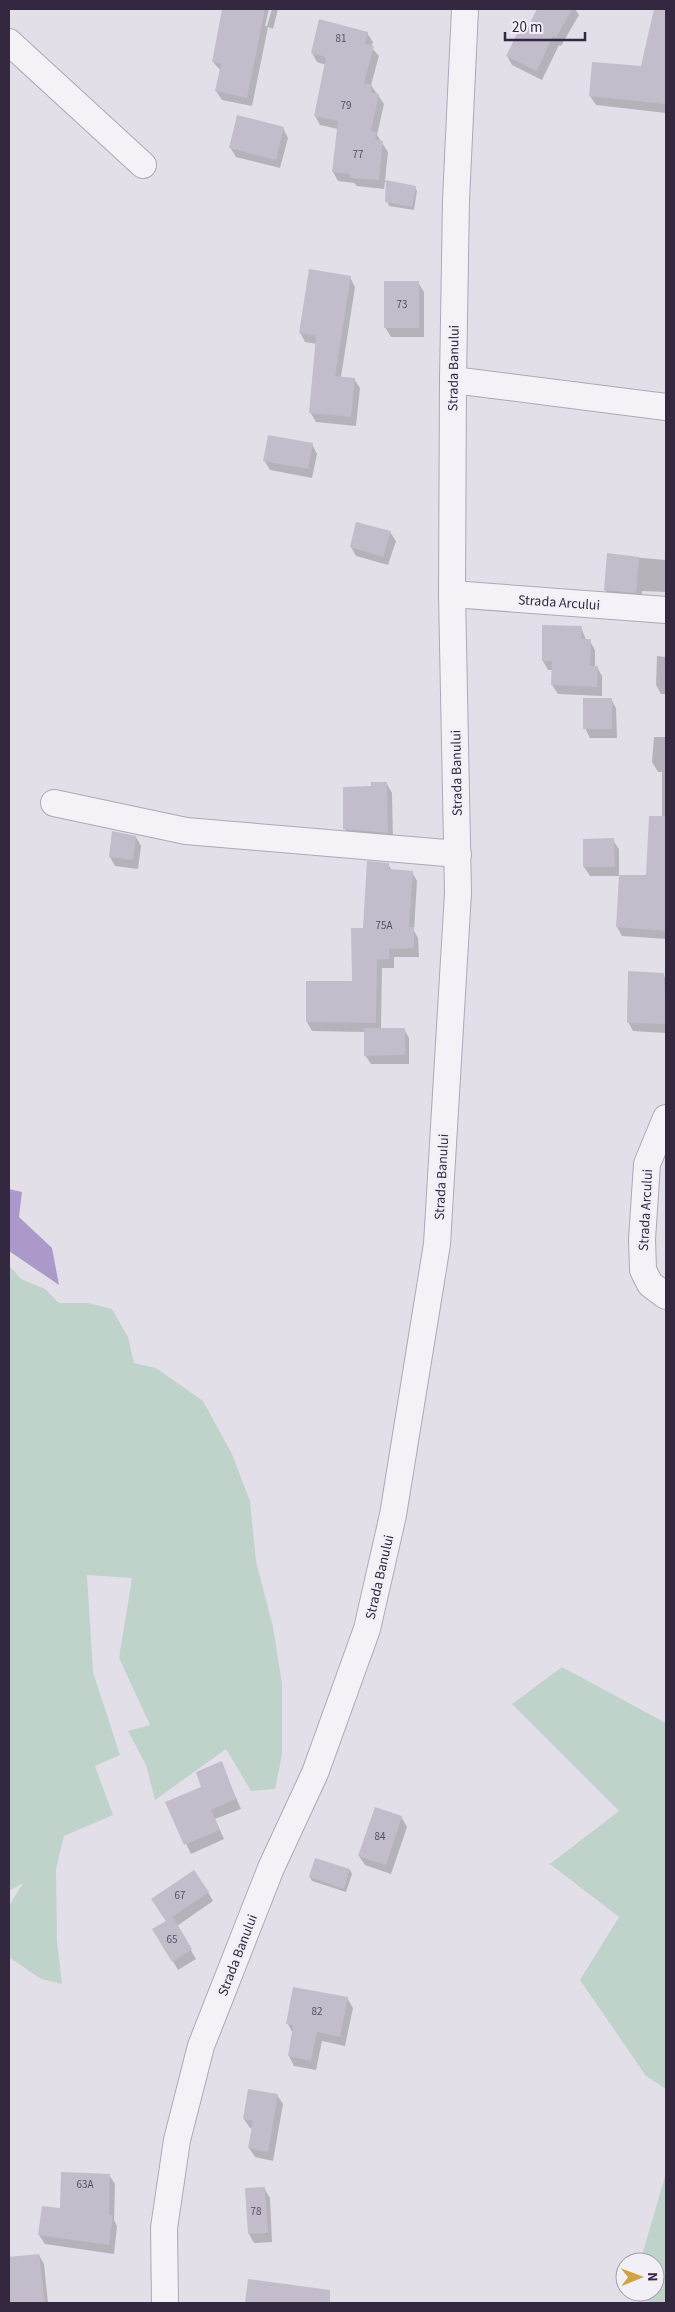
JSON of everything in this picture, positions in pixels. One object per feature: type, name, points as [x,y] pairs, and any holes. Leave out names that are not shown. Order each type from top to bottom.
[{"type":"street","name":"Strada Banului","points":[[165,2303],[164,2228],[176,2140],[201,2046],[271,1868],[315,1773],[367,1629],[393,1515],[437,1244],[458,893],[452,594],[453,380],[456,200],[465,9]]},
{"type":"street","points":[[9,42],[143,165]]},
{"type":"street","points":[[453,380],[666,407]]},
{"type":"street","name":"Strada Arcului","points":[[452,594],[666,610]]},
{"type":"street","points":[[54,802],[186,831],[458,854]]},
{"type":"street","name":"Strada Arcului","points":[[666,1118],[647,1164],[642,1239],[643,1270],[650,1284],[666,1296]]},
{"type":"green space","points":[[9,1265],[21,1279],[45,1289],[59,1303],[88,1303],[112,1309],[128,1337],[134,1363],[156,1368],[203,1401],[232,1454],[250,1501],[256,1561],[273,1627],[282,1684],[282,1755],[275,1789],[251,1791],[226,1749],[155,1800],[146,1765],[128,1731],[150,1725],[119,1658],[132,1578],[87,1575],[93,1672],[120,1755],[95,1766],[113,1815],[64,1836],[56,1869],[57,1941],[62,1984],[41,1979],[9,1957],[9,1906],[23,1883],[9,1891]]},
{"type":"green space","points":[[562,1667],[666,1723],[666,2089],[646,2076],[580,1980],[619,1917],[550,1864],[619,1811],[512,1704]]},
{"type":"green space","points":[[666,2173],[666,2303],[648,2302],[665,2302],[665,2252],[643,2252]]},
{"type":"shaded area","points":[[9,1189],[22,1192],[19,1217],[52,1248],[59,1285],[9,1251]]},
{"type":"building","points":[[222,9],[265,9],[247,98],[215,91],[221,64],[212,62]]},
{"type":"building","points":[[537,9],[572,9],[556,38],[553,36],[537,71],[506,56],[522,24],[528,27]]},
{"type":"building","points":[[654,9],[666,9],[666,104],[589,96],[592,62],[641,66]]},
{"type":"building","points":[[319,19],[368,32],[365,44],[374,46],[364,83],[372,85],[371,92],[379,94],[371,131],[377,132],[375,140],[383,141],[379,180],[350,178],[350,174],[332,172],[338,121],[314,116],[326,57],[311,53]]},
{"type":"building","points":[[237,115],[284,127],[276,160],[229,148]]},
{"type":"building","points":[[386,180],[416,186],[412,207],[385,202]]},
{"type":"building","points":[[309,269],[351,276],[335,376],[355,378],[351,417],[309,413],[316,336],[299,333]]},
{"type":"building","points":[[384,281],[419,281],[419,328],[384,328]]},
{"type":"building","points":[[268,435],[313,443],[308,469],[263,461]]},
{"type":"building","points":[[356,522],[391,531],[383,557],[350,547]]},
{"type":"building","points":[[607,553],[639,557],[636,593],[604,590]]},
{"type":"building","points":[[542,625],[582,626],[581,639],[591,639],[590,666],[598,666],[597,687],[551,685],[552,661],[542,661]]},
{"type":"building","points":[[583,698],[612,698],[612,729],[583,729]]},
{"type":"building","points":[[371,782],[387,782],[388,833],[343,829],[343,787],[371,786]]},
{"type":"building","points":[[649,816],[666,816],[666,931],[616,927],[619,875],[646,875]]},
{"type":"building","points":[[112,831],[136,836],[133,860],[109,857]]},
{"type":"building","points":[[614,838],[615,867],[583,867],[583,839]]},
{"type":"building","points":[[367,861],[389,863],[389,869],[413,871],[409,927],[414,927],[414,948],[389,949],[389,959],[377,960],[376,1023],[306,1022],[306,981],[352,981],[351,928],[363,928]]},
{"type":"building","points":[[628,971],[664,973],[666,1024],[627,1023]]},
{"type":"building","points":[[364,1028],[405,1028],[405,1055],[364,1056]]},
{"type":"building","points":[[222,1761],[236,1799],[211,1810],[220,1830],[184,1845],[165,1802],[201,1787],[196,1772]]},
{"type":"building","points":[[375,1807],[402,1816],[386,1865],[358,1856]]},
{"type":"building","points":[[315,1858],[350,1869],[344,1889],[309,1877]]},
{"type":"building","points":[[194,1870],[209,1892],[166,1921],[151,1899]]},
{"type":"building","points":[[173,1917],[192,1949],[172,1962],[152,1929]]},
{"type":"building","points":[[293,1987],[348,1997],[340,2037],[317,2032],[311,2061],[288,2056],[293,2025],[286,2024]]},
{"type":"building","points":[[248,2089],[278,2094],[268,2152],[248,2148],[253,2121],[243,2119]]},
{"type":"building","points":[[61,2172],[110,2174],[109,2215],[113,2216],[109,2245],[38,2235],[42,2206],[60,2208]]},
{"type":"building","points":[[265,2187],[268,2233],[248,2234],[245,2188]]},
{"type":"building","points":[[39,2254],[45,2303],[9,2303],[9,2257]]},
{"type":"building","points":[[248,2279],[330,2290],[330,2303],[245,2303]]}]
